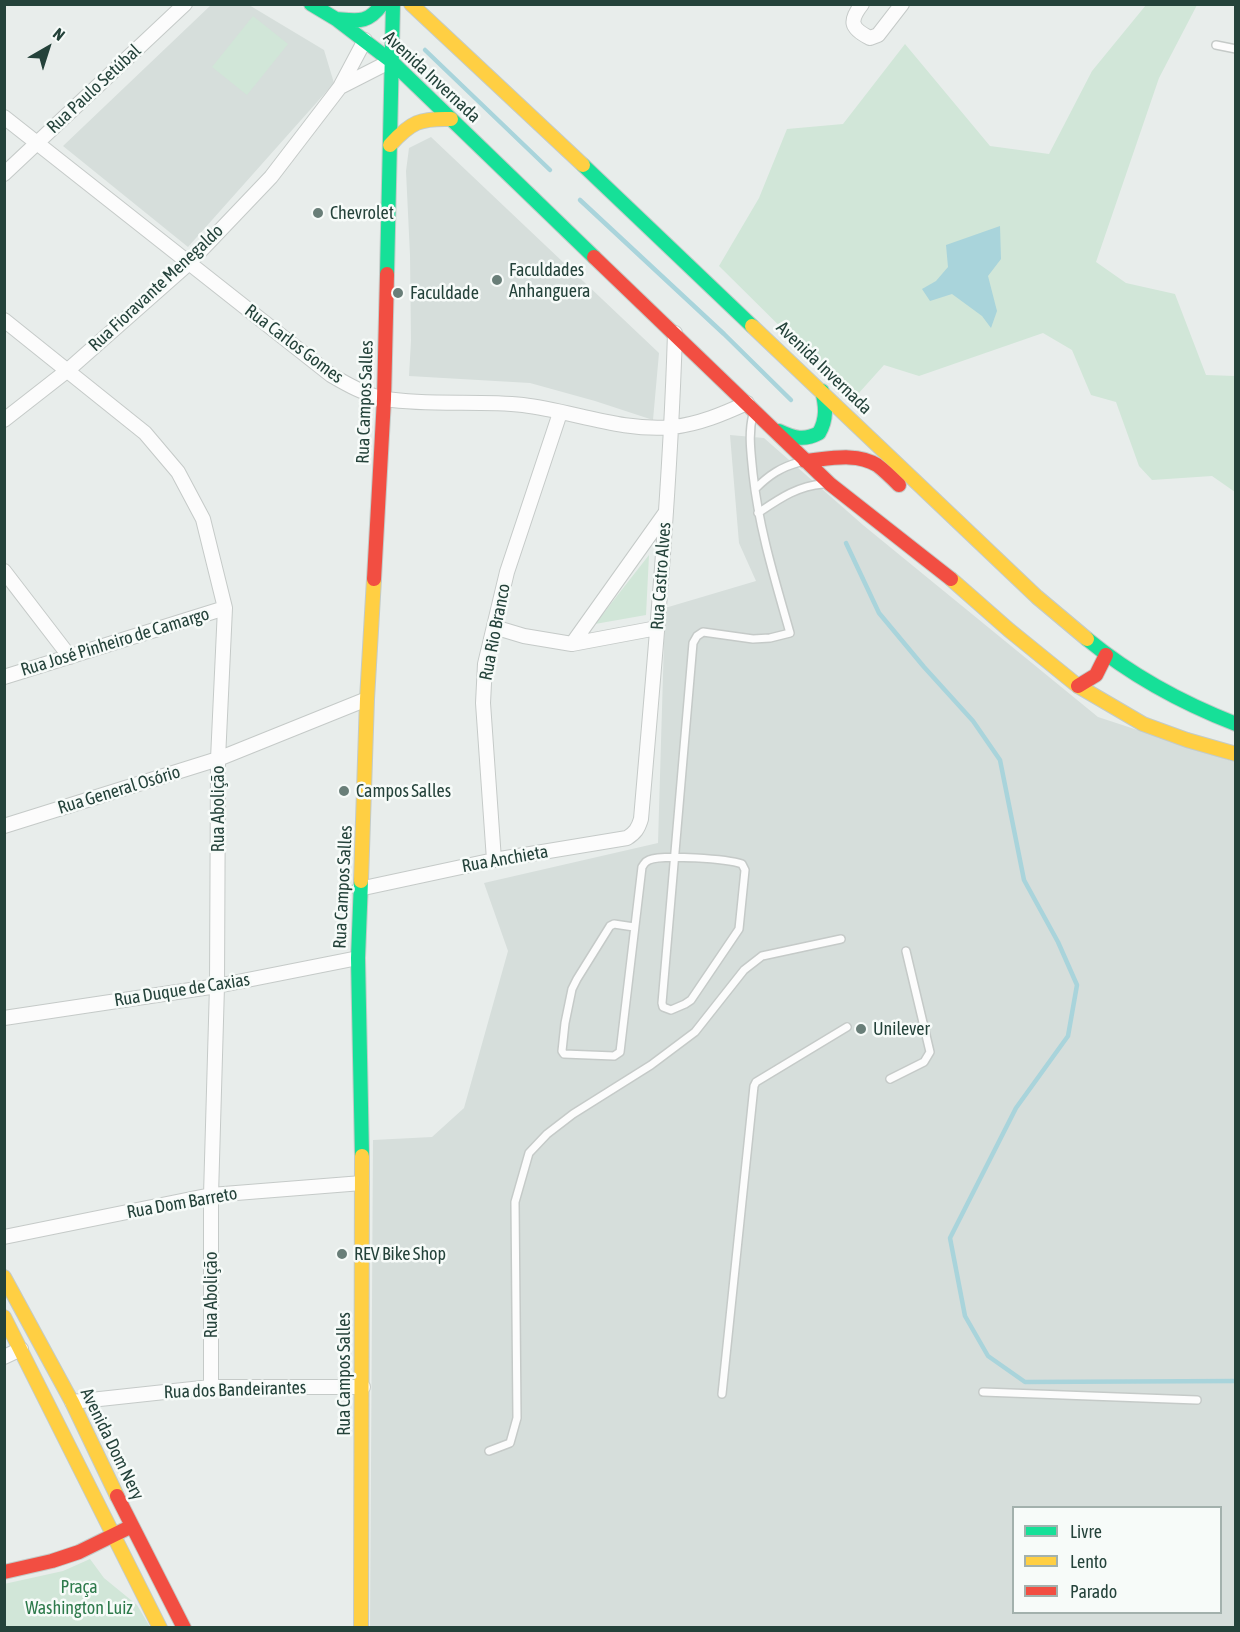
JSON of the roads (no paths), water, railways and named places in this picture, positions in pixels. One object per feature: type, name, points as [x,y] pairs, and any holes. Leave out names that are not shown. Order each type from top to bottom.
[{"type":"main road","name":"Avenida Invernada","points":[[311,4],[336,19],[391,61],[830,484],[946,574],[1009,630],[1078,686],[1118,711],[1159,730],[1236,754]]},
{"type":"main road","points":[[336,19],[368,20],[376,15],[382,4]]},
{"type":"main road","name":"Rua Campos Salles","points":[[361,1628],[363,1387],[359,889],[384,399],[393,4]]},
{"type":"main road","name":"Avenida Invernada","points":[[411,4],[1037,597],[1106,655],[1141,678],[1181,700],[1236,724]]},
{"type":"main road","points":[[390,145],[409,124],[428,118],[451,119]]},
{"type":"main road","points":[[770,426],[795,439],[803,440],[819,433],[826,416],[822,391]]},
{"type":"main road","points":[[805,461],[858,458],[870,461],[879,466],[912,497],[955,519]]},
{"type":"main road","points":[[830,484],[844,459]]},
{"type":"main road","points":[[1078,686],[1093,679],[1106,655]]},
{"type":"main road","points":[[1159,730],[1236,740]]},
{"type":"main road","name":"Avenida Dom Nery","points":[[4,1277],[72,1402],[131,1526],[184,1628]]},
{"type":"main road","points":[[4,1317],[160,1628]]},
{"type":"main road","points":[[4,1572],[52,1561],[114,1536],[131,1526]]},
{"type":"street","name":"Rua Paulo Setúbal","points":[[4,174],[185,4]]},
{"type":"street","points":[[862,4],[852,17],[852,21],[870,38],[878,35],[902,4]]},
{"type":"street","name":"Rua Fioravante Menegaldo","points":[[4,420],[68,369],[188,264],[271,177],[340,87],[365,40]]},
{"type":"street","name":"Rua Fioravante Menegaldo","points":[[340,87],[391,61]]},
{"type":"street","name":"Rua Carlos Gomes","points":[[4,117],[188,264],[331,375],[353,388],[384,399],[435,403],[524,405],[634,426],[672,427],[750,407]]},
{"type":"street","name":"Rua Abolição","points":[[4,320],[145,433],[178,472],[203,519],[225,608],[218,759],[217,986],[211,1195],[211,1387]]},
{"type":"street","name":"Rua Castro Alves","points":[[641,819],[672,427],[675,333]]},
{"type":"street","name":"Rua Rio Branco","points":[[494,860],[483,703],[485,664],[507,572],[560,413]]},
{"type":"street","points":[[572,644],[666,512]]},
{"type":"street","points":[[4,572],[70,657]]},
{"type":"street","name":"Rua José Pinheiro de Camargo","points":[[4,677],[225,608]]},
{"type":"street","points":[[494,627],[524,636],[572,644],[657,628]]},
{"type":"street","name":"Rua General Osório","points":[[4,826],[218,759],[367,699]]},
{"type":"street","name":"Rua Anchieta","points":[[359,889],[494,860],[627,838],[635,834],[641,819]]},
{"type":"street","name":"Rua Duque de Caxias","points":[[4,1018],[217,986],[358,958]]},
{"type":"street","name":"Rua Dom Barreto","points":[[4,1237],[211,1195],[362,1183]]},
{"type":"street","points":[[4,1357],[21,1348]]},
{"type":"street","name":"Rua dos Bandeirantes","points":[[72,1402],[211,1387],[363,1387]]},
{"type":"lane","points":[[1216,45],[1236,49]]},
{"type":"lane","points":[[634,927],[614,924],[610,926],[577,979],[565,1023],[562,1051],[564,1054],[614,1056],[620,1052],[634,927],[642,867],[645,862],[651,859],[675,857],[739,863],[745,870],[739,928],[691,1000],[671,1010],[667,1009],[662,1003],[675,857],[693,643],[703,632],[753,639],[770,639],[790,633],[765,550],[758,513],[749,439],[750,407]]},
{"type":"lane","points":[[754,489],[769,475],[785,466],[805,461]]},
{"type":"lane","points":[[758,513],[788,493],[810,485],[830,484]]},
{"type":"lane","points":[[489,1451],[510,1443],[517,1418],[515,1202],[529,1154],[547,1134],[573,1114],[651,1065],[695,1032],[744,970],[762,956],[841,939]]},
{"type":"lane","points":[[890,1079],[924,1062],[930,1052],[906,951]]},
{"type":"lane","points":[[722,1394],[754,1086],[756,1082],[847,1028]]},
{"type":"lane","points":[[983,1392],[1197,1400]]},
{"type":"water","points":[[1000,226],[1001,259],[988,276],[997,311],[991,328],[982,316],[952,294],[930,301],[922,289],[936,281],[948,267],[946,245]]},
{"type":"waterway","points":[[425,50],[550,170]]},
{"type":"waterway","points":[[580,200],[724,334],[791,400]]},
{"type":"waterway","points":[[846,543],[879,613],[973,721],[1000,760],[1024,880],[1058,942],[1077,985],[1068,1036],[1016,1108],[950,1238],[965,1316],[988,1356],[1025,1382],[1236,1381]]},
{"type":"place","name":"Chevrolet","points":[[318,213]]},
{"type":"place","name":"Faculdades Anhanguera","points":[[497,280]]},
{"type":"place","name":"Faculdade","points":[[398,293]]},
{"type":"place","name":"Campos Salles","points":[[344,791]]},
{"type":"place","name":"Unilever","points":[[861,1029]]},
{"type":"place","name":"REV Bike Shop","points":[[342,1254]]},
{"type":"park label","name":"Praça Washington Luiz","points":[[79,1597]]}]
